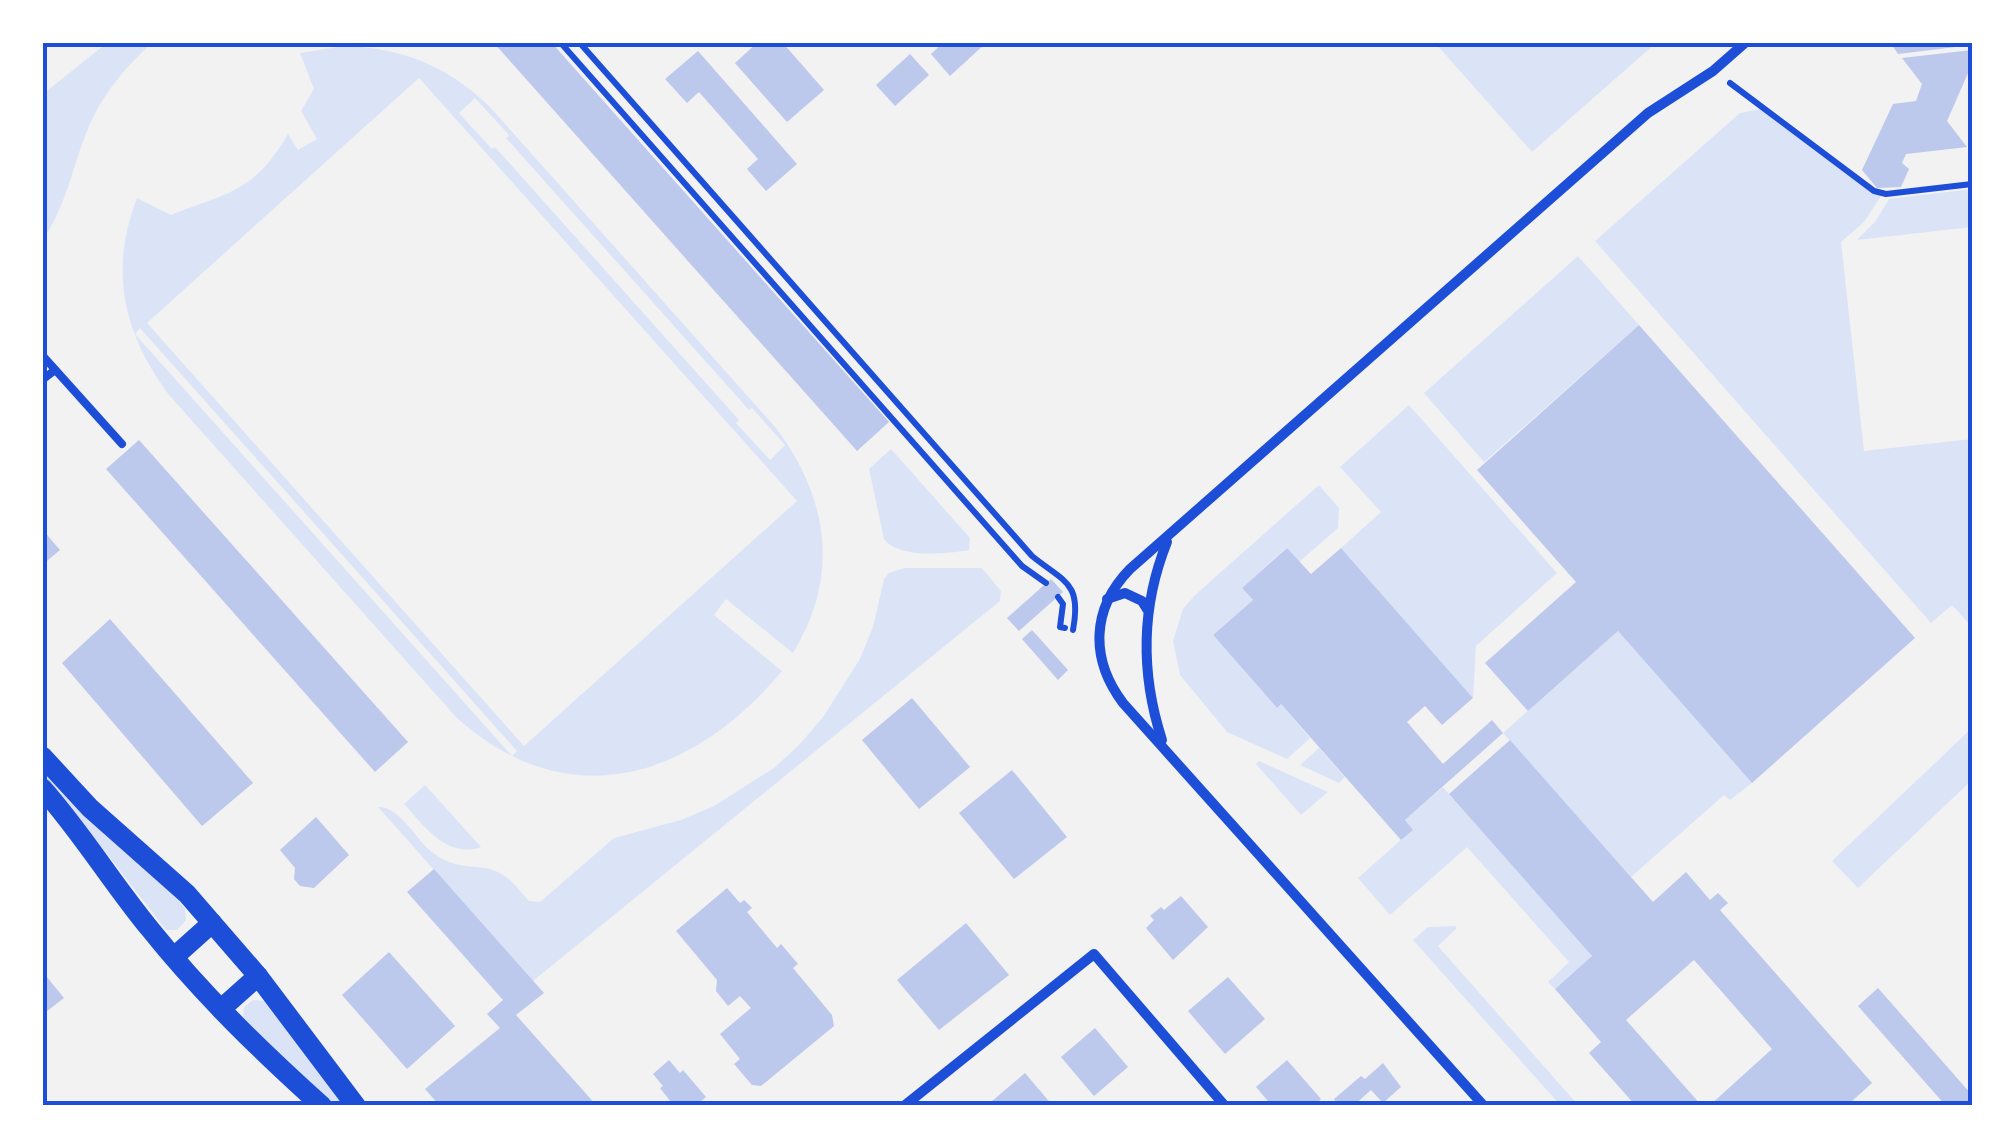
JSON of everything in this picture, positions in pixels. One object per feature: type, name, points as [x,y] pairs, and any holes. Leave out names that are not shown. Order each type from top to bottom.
[{"type":"main road","points":[[42,756],[90,808],[166,874],[212,923],[258,976],[356,1106]]},
{"type":"main road","points":[[42,788],[85,838],[141,918],[174,957],[256,1048],[322,1106]]},
{"type":"main road","points":[[174,957],[212,923]]},
{"type":"main road","points":[[221,1010],[258,976]]},
{"type":"street","points":[[1484,1106],[1123,703],[1104,672],[1098,635],[1108,598],[1117,583],[1648,112],[1714,71],[1746,42]]},
{"type":"street","points":[[1164,745],[1148,685],[1148,609],[1169,537]]},
{"type":"street","points":[[1108,598],[1126,592],[1148,609]]},
{"type":"street","points":[[904,1106],[1094,954],[1225,1106]]},
{"type":"lane","points":[[42,356],[122,444]]},
{"type":"lane","points":[[42,380],[55,370]]},
{"type":"path","points":[[560,42],[1022,566],[1046,583]]},
{"type":"path","points":[[578,42],[1032,556],[1057,573],[1072,590],[1077,603],[1069,629],[1060,626],[1063,604],[1058,597]]},
{"type":"path","points":[[1714,71],[1874,191],[1886,194],[1972,184]]},
{"type":"shaded area","points":[[108,42],[152,43],[123,72],[99,106],[57,214],[43,239],[43,94]]},
{"type":"shaded area","points":[[1435,43],[1656,43],[1532,152]]},
{"type":"shaded area","points":[[345,46],[405,55],[440,70],[473,92],[777,429],[795,456],[808,483],[822,539],[818,596],[793,653],[726,599],[714,615],[782,671],[747,708],[709,738],[669,759],[628,772],[585,775],[542,768],[513,755],[517,751],[140,328],[135,334],[510,754],[499,749],[456,717],[169,395],[153,372],[141,348],[131,325],[125,301],[124,251],[137,198],[171,215],[225,195],[252,179],[288,134],[298,150],[317,139],[301,111],[314,89],[300,53]],"holes":[[[419,78],[797,501],[524,746],[147,323]],[[475,98],[509,135],[506,138],[749,410],[752,408],[785,445],[770,460],[736,423],[739,420],[495,147],[492,149],[459,113]]]},
{"type":"shaded area","points":[[1760,109],[1881,196],[1864,222],[1841,242],[1864,451],[1972,439],[1972,627],[1952,605],[1931,623],[1595,241],[1740,113]]},
{"type":"shaded area","points":[[1972,189],[1972,227],[1857,240],[1875,222],[1889,199]]},
{"type":"shaded area","points":[[1578,256],[1639,325],[1484,462],[1424,393]]},
{"type":"shaded area","points":[[1409,405],[1557,573],[1476,646],[1473,698],[1341,548],[1381,512],[1340,467]]},
{"type":"shaded area","points":[[891,449],[970,538],[969,550],[911,552],[884,539],[869,469]]},
{"type":"shaded area","points":[[1319,485],[1339,508],[1338,528],[1299,562],[1286,548],[1242,588],[1253,600],[1213,635],[1276,707],[1281,704],[1310,738],[1287,759],[1227,732],[1180,675],[1173,641],[1183,609],[1195,595]]},
{"type":"shaded area","points":[[904,568],[982,568],[1001,591],[1000,601],[533,981],[378,807],[401,818],[426,847],[442,858],[500,873],[529,901],[540,902],[614,838],[681,820],[714,806],[774,768],[823,717],[860,659],[873,627],[884,579]]},
{"type":"shaded area","points":[[1618,631],[1752,783],[1730,800],[1724,795],[1631,877],[1503,733]]},
{"type":"shaded area","points":[[1972,728],[1972,780],[1858,888],[1832,861]]},
{"type":"shaded area","points":[[1319,748],[1345,777],[1339,783],[1300,765]]},
{"type":"shaded area","points":[[1259,761],[1328,792],[1301,815],[1256,764]]},
{"type":"shaded area","points":[[42,765],[105,835],[177,898],[185,909],[186,920],[177,930],[166,930],[43,779]]},
{"type":"shaded area","points":[[425,785],[481,847],[469,850],[447,844],[420,822],[404,804]]},
{"type":"shaded area","points":[[1443,787],[1592,956],[1555,989],[1548,982],[1569,962],[1467,847],[1390,915],[1358,878],[1412,830],[1405,820]]},
{"type":"shaded area","points":[[1455,926],[1438,946],[1578,1105],[1560,1105],[1413,940],[1428,927]]},
{"type":"shaded area","points":[[253,1000],[267,1001],[344,1105],[335,1105],[250,1028],[243,1018],[244,1007]]},
{"type":"building","points":[[493,42],[551,42],[889,422],[857,451]]},
{"type":"building","points":[[758,42],[782,42],[824,90],[787,122],[735,63]]},
{"type":"building","points":[[944,42],[987,42],[950,76],[931,54]]},
{"type":"building","points":[[1890,42],[1972,42],[1972,45],[1898,54]]},
{"type":"building","points":[[1972,50],[1972,64],[1947,121],[1967,147],[1906,154],[1902,163],[1909,169],[1901,187],[1877,188],[1862,170],[1893,104],[1916,101],[1922,84],[1902,58]]},
{"type":"building","points":[[698,51],[797,164],[766,191],[747,169],[758,159],[699,92],[687,103],[665,79]]},
{"type":"building","points":[[910,54],[929,75],[895,106],[876,85]]},
{"type":"building","points":[[1639,325],[1915,638],[1752,783],[1618,631],[1528,711],[1485,663],[1576,582],[1477,470]]},
{"type":"building","points":[[139,440],[408,742],[375,772],[106,469]]},
{"type":"building","points":[[42,529],[60,550],[42,565]]},
{"type":"building","points":[[1287,548],[1311,574],[1341,548],[1473,698],[1442,725],[1425,706],[1407,722],[1443,764],[1492,720],[1503,733],[1405,820],[1413,830],[1401,840],[1281,704],[1277,708],[1213,635],[1253,600],[1242,588]]},
{"type":"building","points":[[1051,579],[1063,592],[1019,631],[1007,618]]},
{"type":"building","points":[[110,619],[253,783],[202,826],[62,663]]},
{"type":"building","points":[[1032,630],[1068,670],[1058,680],[1022,639]]},
{"type":"building","points":[[912,698],[970,767],[919,809],[862,740]]},
{"type":"building","points":[[1510,740],[1653,902],[1686,872],[1710,900],[1718,893],[1728,903],[1720,910],[1872,1083],[1851,1102],[1854,1106],[1709,1106],[1772,1049],[1694,960],[1626,1020],[1702,1106],[1636,1106],[1589,1053],[1601,1042],[1555,989],[1592,956],[1449,794]]},
{"type":"building","points":[[1012,770],[1067,837],[1014,879],[959,813]]},
{"type":"building","points":[[316,817],[349,855],[314,888],[300,886],[294,879],[295,868],[280,850]]},
{"type":"building","points":[[434,869],[544,993],[516,1015],[597,1106],[440,1106],[425,1089],[500,1028],[487,1014],[503,1000],[407,892]]},
{"type":"building","points":[[727,888],[740,903],[744,900],[752,908],[747,912],[777,948],[781,944],[798,964],[793,968],[832,1015],[834,1026],[761,1086],[752,1085],[734,1064],[740,1059],[720,1034],[751,1008],[740,996],[728,1006],[716,991],[717,980],[676,931]]},
{"type":"building","points":[[1181,896],[1208,927],[1173,960],[1146,928],[1154,920],[1150,916]]},
{"type":"building","points":[[966,923],[1009,975],[939,1030],[897,980]]},
{"type":"building","points":[[389,952],[455,1026],[407,1069],[342,995]]},
{"type":"building","points":[[42,971],[64,998],[42,1015]]},
{"type":"building","points":[[1228,977],[1265,1019],[1225,1054],[1188,1011]]},
{"type":"building","points":[[1878,988],[1972,1095],[1965,1106],[1946,1106],[1858,1006]]},
{"type":"building","points":[[1095,1028],[1128,1067],[1094,1096],[1061,1057]]},
{"type":"building","points":[[669,1060],[706,1097],[695,1106],[674,1106],[660,1088],[663,1086],[653,1074]]},
{"type":"building","points":[[1287,1060],[1321,1099],[1314,1106],[1272,1106],[1256,1087]]},
{"type":"building","points":[[1383,1063],[1401,1087],[1383,1103],[1371,1090],[1353,1106],[1339,1106],[1334,1099]]},
{"type":"building","points":[[1025,1073],[1053,1106],[995,1106],[992,1101]]}]
